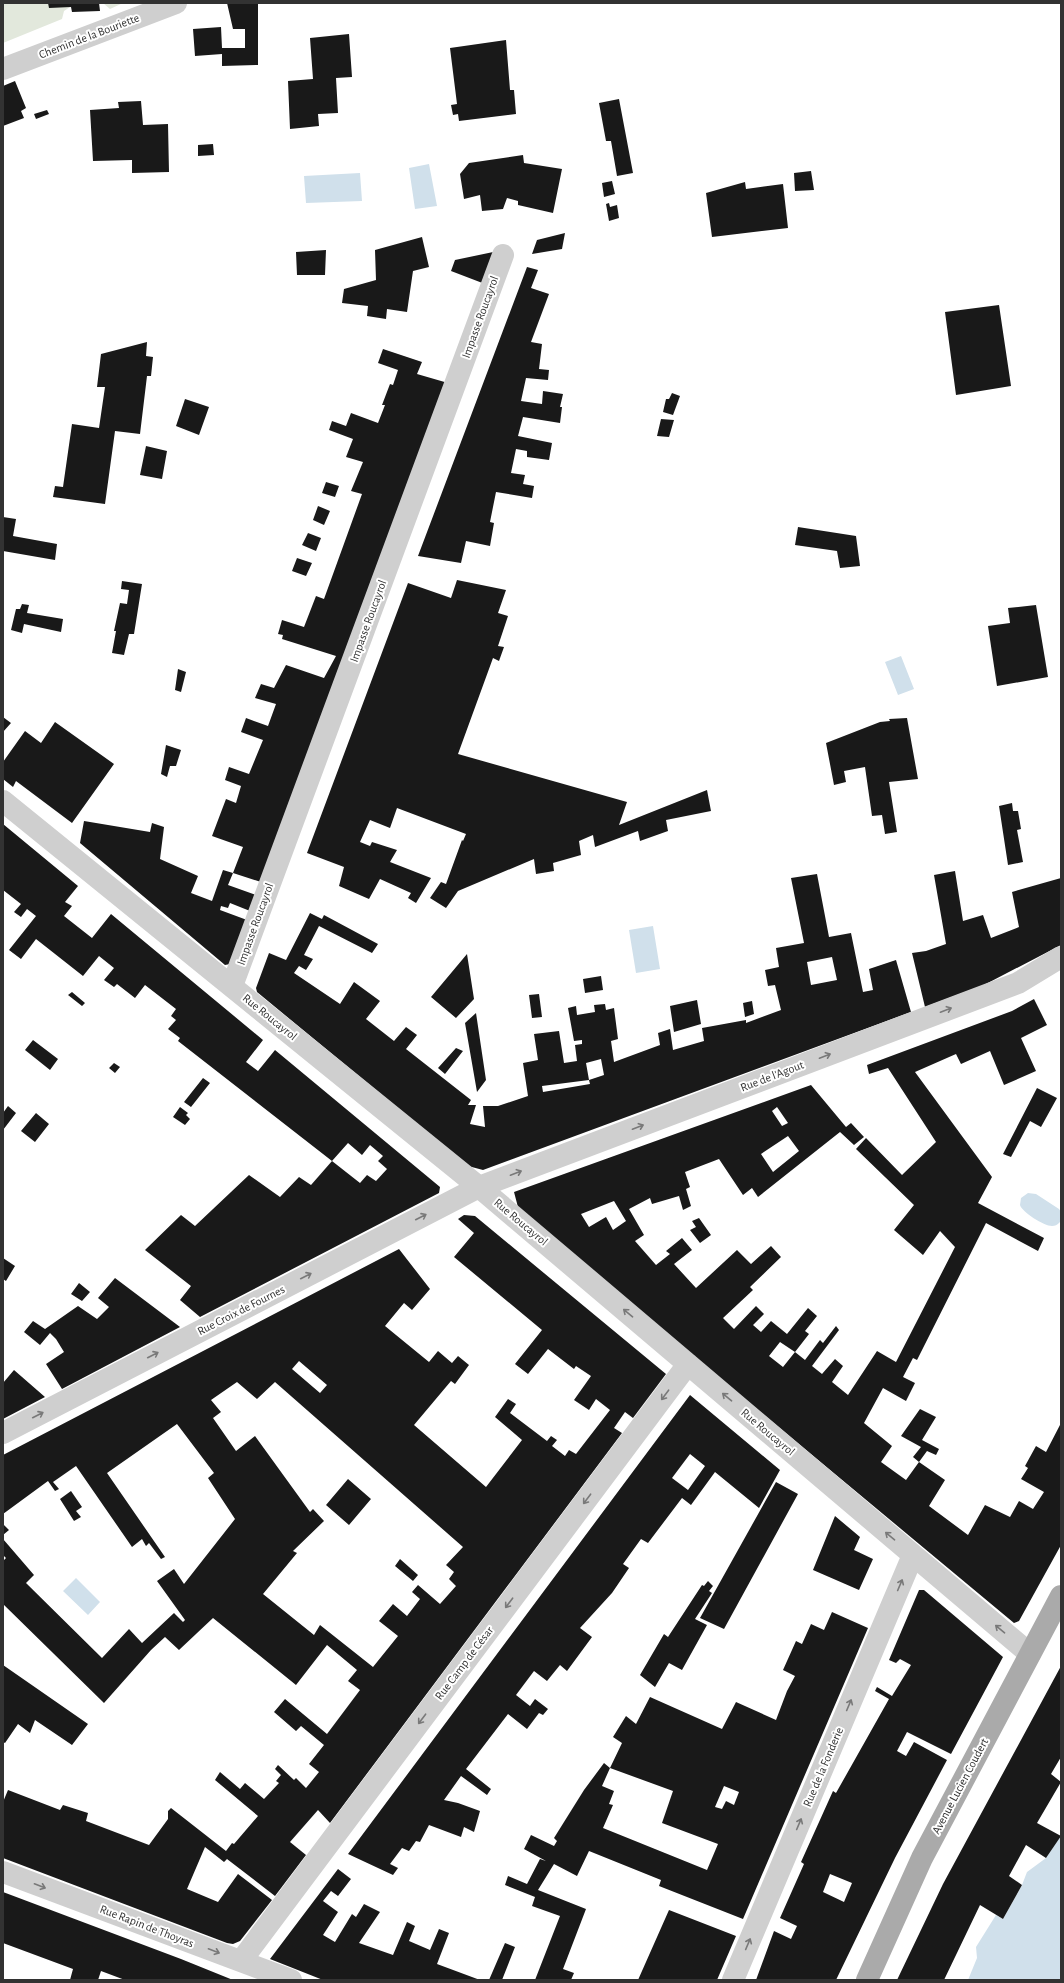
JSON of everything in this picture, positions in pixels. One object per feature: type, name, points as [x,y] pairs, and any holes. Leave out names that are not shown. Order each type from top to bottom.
[{"type":"main road","name":"Avenue Lucien Coudert","points":[[866,1980],[922,1858],[1061,1596]]},
{"type":"street","name":"Chemin de la Bouriette","points":[[3,69],[176,3]]},
{"type":"street","name":"Impasse Roucayrol","points":[[232,986],[503,255]]},
{"type":"street","name":"Rue Roucayrol","points":[[3,801],[480,1187],[1030,1654]]},
{"type":"street","name":"Rue de l'Agout","points":[[480,1187],[1018,983],[1061,957]]},
{"type":"street","name":"Rue Croix de Fournes","points":[[3,1433],[480,1187]]},
{"type":"street","name":"Rue Camp de César","points":[[241,1961],[688,1364]]},
{"type":"street","name":"Rue de la Fonderie","points":[[733,1980],[913,1555]]},
{"type":"street","name":"Rue Rapin de Thoyras","points":[[3,1872],[291,1980]]},
{"type":"shaded area","points":[[3,3],[103,3],[70,7],[64,11],[62,19],[3,43]]},
{"type":"shaded area","points":[[103,3],[123,3],[110,9]]},
{"type":"shaded area","points":[[429,164],[437,206],[415,209],[409,168]]},
{"type":"shaded area","points":[[360,173],[362,201],[306,203],[304,176]]},
{"type":"shaded area","points":[[901,656],[914,689],[898,695],[885,662]]},
{"type":"shaded area","points":[[653,926],[660,969],[636,973],[629,930]]},
{"type":"shaded area","points":[[1028,1193],[1036,1194],[1059,1209],[1061,1212],[1060,1222],[1057,1225],[1052,1226],[1039,1221],[1029,1215],[1022,1208],[1020,1205],[1021,1198]]},
{"type":"shaded area","points":[[76,1578],[100,1602],[88,1615],[63,1591]]},
{"type":"shaded area","points":[[1061,1835],[1061,1980],[968,1980],[977,1958],[976,1947],[996,1915],[1003,1919],[1022,1885],[1027,1872],[1046,1858]]},
{"type":"building","points":[[48,3],[99,3],[100,11],[72,12],[71,7],[49,8]]},
{"type":"building","points":[[227,3],[258,3],[258,65],[222,66],[222,54],[195,56],[193,29],[221,27],[222,48],[245,48],[245,29],[233,29]]},
{"type":"building","points":[[349,34],[352,77],[336,78],[338,113],[318,114],[319,126],[290,129],[288,81],[313,79],[310,38]]},
{"type":"building","points":[[506,40],[510,90],[514,90],[516,114],[459,121],[458,114],[453,115],[451,105],[457,104],[450,48]]},
{"type":"building","points":[[15,81],[26,108],[21,111],[24,118],[3,126],[3,86]]},
{"type":"building","points":[[619,99],[633,173],[617,176],[611,141],[606,141],[599,103]]},
{"type":"building","points":[[141,101],[143,125],[168,124],[169,172],[132,173],[132,160],[93,161],[90,110],[119,108],[118,102]]},
{"type":"building","points":[[47,110],[49,114],[36,119],[34,114]]},
{"type":"building","points":[[213,144],[214,155],[198,156],[198,145]]},
{"type":"building","points":[[523,155],[524,163],[562,169],[553,213],[518,205],[518,201],[507,198],[503,209],[482,211],[480,195],[464,199],[460,174],[469,163]]},
{"type":"building","points":[[811,171],[814,190],[795,191],[794,173]]},
{"type":"building","points":[[612,181],[615,194],[604,197],[602,183]]},
{"type":"building","points":[[745,182],[746,189],[783,184],[788,228],[712,237],[706,193]]},
{"type":"building","points":[[609,203],[610,207],[617,205],[619,218],[609,221],[606,204]]},
{"type":"building","points":[[565,233],[562,249],[532,254],[537,240]]},
{"type":"building","points":[[422,237],[429,267],[413,271],[407,312],[387,309],[386,319],[367,316],[368,306],[342,303],[344,289],[376,280],[375,250]]},
{"type":"building","points":[[326,250],[325,275],[297,275],[296,252]]},
{"type":"building","points":[[498,251],[485,284],[451,271],[455,260]]},
{"type":"building","points":[[527,267],[538,270],[531,288],[549,294],[531,342],[542,344],[539,369],[549,370],[548,380],[526,378],[521,401],[542,404],[543,391],[563,394],[560,407],[562,407],[560,423],[523,417],[518,436],[552,443],[549,460],[527,457],[527,451],[516,449],[511,473],[525,475],[523,484],[534,486],[532,498],[496,492],[490,522],[494,523],[490,546],[466,541],[461,563],[418,556]]},
{"type":"building","points":[[999,305],[1011,386],[956,395],[945,312]]},
{"type":"building","points":[[147,342],[146,356],[153,357],[151,376],[147,376],[140,434],[115,431],[105,504],[53,497],[55,486],[63,487],[72,424],[99,428],[105,387],[97,387],[101,354]]},
{"type":"building","points":[[383,349],[422,362],[417,374],[448,383],[261,882],[233,873],[243,847],[212,836],[226,799],[236,803],[241,786],[225,780],[229,767],[249,774],[263,740],[241,732],[246,718],[268,726],[276,704],[255,698],[261,684],[274,688],[286,665],[324,678],[336,656],[282,639],[283,635],[278,634],[282,620],[304,627],[316,596],[324,599],[362,494],[351,491],[363,462],[346,457],[353,439],[329,430],[332,421],[346,426],[351,413],[378,423],[385,405],[382,405],[390,384],[393,385],[398,370],[378,363]]},
{"type":"building","points":[[672,393],[680,396],[673,415],[663,412],[666,399],[669,399]]},
{"type":"building","points":[[185,399],[209,407],[199,435],[176,426]]},
{"type":"building","points":[[661,419],[674,420],[669,437],[657,436]]},
{"type":"building","points":[[146,446],[167,451],[162,479],[140,475]]},
{"type":"building","points":[[326,482],[339,486],[335,497],[322,493]]},
{"type":"building","points":[[318,506],[330,511],[324,525],[313,520]]},
{"type":"building","points":[[3,517],[16,519],[13,536],[57,544],[55,560],[3,551]]},
{"type":"building","points":[[798,527],[856,536],[860,566],[840,568],[837,551],[795,545]]},
{"type":"building","points":[[308,533],[321,538],[316,551],[302,545]]},
{"type":"building","points":[[297,558],[312,563],[306,576],[292,571]]},
{"type":"building","points":[[457,580],[506,590],[498,613],[508,616],[498,646],[504,647],[499,661],[493,658],[458,754],[627,802],[619,825],[707,790],[711,811],[666,820],[668,831],[640,841],[638,831],[595,847],[593,835],[579,841],[581,855],[553,863],[554,871],[536,874],[534,859],[458,891],[446,908],[430,898],[441,882],[446,884],[462,840],[463,841],[466,834],[397,808],[390,828],[370,820],[360,842],[370,846],[372,842],[397,850],[390,862],[431,878],[416,903],[408,898],[411,893],[380,879],[369,899],[339,886],[344,867],[307,853],[408,583],[451,598]]},
{"type":"building","points":[[122,581],[142,584],[134,634],[129,634],[124,655],[112,653],[116,631],[114,631],[120,603],[127,604],[129,590],[121,589]]},
{"type":"building","points":[[22,604],[29,605],[27,613],[63,619],[61,632],[24,624],[22,633],[11,630],[16,609],[20,609]]},
{"type":"building","points":[[1036,605],[1048,677],[997,686],[988,626],[1010,623],[1008,608]]},
{"type":"building","points":[[178,669],[186,672],[181,692],[175,690]]},
{"type":"building","points":[[3,717],[11,723],[3,732]]},
{"type":"building","points":[[907,718],[918,779],[889,782],[897,832],[885,834],[882,815],[872,816],[865,767],[844,771],[846,782],[834,785],[826,743],[880,722],[890,721],[889,719]]},
{"type":"building","points":[[55,722],[114,764],[72,823],[16,781],[13,787],[3,779],[3,762],[25,731],[41,743]]},
{"type":"building","points":[[166,745],[181,750],[176,766],[170,766],[167,777],[161,774]]},
{"type":"building","points":[[1012,803],[1013,811],[1018,811],[1021,829],[1017,830],[1023,862],[1008,865],[999,806]]},
{"type":"building","points":[[84,821],[150,832],[152,823],[164,827],[160,859],[198,876],[191,893],[212,901],[223,870],[233,873],[228,885],[256,895],[250,911],[230,903],[228,908],[221,906],[220,910],[247,920],[230,964],[225,965],[80,843]]},
{"type":"building","points":[[3,824],[78,886],[65,902],[72,906],[64,916],[92,938],[111,914],[263,1040],[246,1062],[258,1071],[275,1050],[440,1187],[439,1193],[200,1317],[180,1300],[191,1286],[145,1250],[181,1215],[195,1226],[249,1175],[280,1197],[299,1177],[311,1185],[332,1161],[178,1041],[180,1038],[168,1029],[176,1020],[171,1016],[176,1009],[145,985],[135,998],[117,984],[114,987],[104,980],[114,968],[99,956],[83,976],[36,939],[21,959],[9,950],[36,916],[27,909],[21,917],[14,912],[21,904],[3,890]],"holes":[[[348,1143],[362,1155],[370,1145],[383,1156],[378,1161],[387,1169],[376,1181],[367,1175],[360,1183],[332,1161]]]},
{"type":"building","points":[[955,871],[963,921],[983,915],[991,938],[1019,927],[1012,892],[1061,878],[1061,945],[984,985],[925,1007],[912,953],[926,951],[946,944],[934,875]]},
{"type":"building","points":[[817,874],[829,937],[851,933],[863,992],[873,990],[869,969],[896,960],[911,1012],[483,1170],[468,1166],[257,992],[256,988],[269,953],[286,960],[310,913],[322,919],[324,915],[378,944],[372,953],[319,926],[304,955],[313,959],[306,970],[299,966],[294,973],[340,1004],[354,982],[380,1001],[366,1019],[394,1041],[406,1027],[417,1035],[406,1049],[471,1100],[468,1105],[476,1105],[470,1124],[485,1127],[483,1106],[498,1106],[528,1096],[523,1063],[538,1060],[534,1034],[559,1031],[564,1063],[577,1061],[575,1045],[582,1044],[582,1040],[574,1041],[568,1008],[576,1006],[577,1015],[595,1012],[594,1005],[605,1004],[606,1010],[614,1008],[618,1039],[611,1041],[614,1062],[660,1045],[658,1033],[670,1029],[673,1050],[704,1041],[702,1028],[746,1020],[746,1023],[781,1010],[775,985],[768,986],[765,970],[779,967],[776,948],[804,943],[791,878]],"holes":[[[832,957],[837,980],[811,985],[807,962]],[[601,1059],[604,1075],[589,1080],[586,1063]],[[589,1080],[590,1084],[543,1092],[542,1086]]]},
{"type":"building","points":[[467,954],[474,999],[456,1018],[431,997]]},
{"type":"building","points":[[601,976],[603,990],[585,993],[583,979]]},
{"type":"building","points":[[72,992],[85,1003],[82,1006],[68,995]]},
{"type":"building","points":[[539,994],[542,1017],[532,1018],[529,995]]},
{"type":"building","points":[[1034,999],[1047,1025],[1021,1038],[1036,1071],[1004,1085],[990,1051],[961,1064],[956,1054],[915,1072],[992,1177],[978,1203],[1044,1238],[1038,1251],[986,1223],[917,1360],[913,1358],[903,1377],[915,1383],[906,1401],[883,1388],[864,1423],[892,1446],[881,1462],[906,1480],[919,1462],[945,1480],[929,1506],[968,1535],[985,1505],[1010,1517],[1019,1501],[1033,1509],[1044,1492],[1021,1479],[1028,1468],[1025,1466],[1036,1446],[1046,1452],[1061,1423],[1061,1545],[1019,1621],[1014,1623],[519,1211],[514,1192],[811,1085],[846,1127],[851,1123],[864,1137],[854,1145],[840,1132],[758,1197],[752,1188],[743,1195],[719,1159],[685,1172],[690,1187],[686,1189],[691,1206],[683,1210],[679,1196],[652,1204],[650,1198],[629,1209],[644,1235],[635,1241],[656,1265],[670,1254],[666,1251],[682,1238],[692,1250],[674,1264],[696,1288],[737,1250],[751,1264],[771,1246],[781,1257],[750,1287],[753,1290],[723,1318],[734,1329],[756,1306],[764,1314],[753,1325],[761,1332],[771,1321],[787,1334],[808,1308],[817,1316],[805,1331],[809,1334],[795,1352],[805,1360],[820,1340],[823,1343],[836,1326],[839,1330],[812,1366],[822,1374],[835,1359],[843,1366],[832,1382],[848,1395],[877,1351],[896,1362],[955,1247],[940,1231],[923,1255],[894,1230],[914,1205],[856,1149],[866,1138],[902,1175],[936,1142],[888,1068],[869,1074],[867,1065],[1012,1011]],"holes":[[[777,1107],[788,1123],[782,1126],[772,1111]],[[788,1136],[799,1151],[773,1172],[761,1154]],[[614,1201],[626,1221],[613,1230],[606,1217],[589,1227],[581,1214]],[[780,1342],[795,1352],[783,1367],[769,1356]]]},
{"type":"building","points":[[697,1000],[701,1024],[674,1032],[670,1006]]},
{"type":"building","points":[[752,1001],[754,1014],[745,1017],[743,1003]]},
{"type":"building","points":[[476,1013],[486,1080],[477,1092],[465,1023]]},
{"type":"building","points":[[33,1040],[58,1059],[50,1070],[25,1050]]},
{"type":"building","points":[[456,1048],[463,1051],[445,1074],[438,1068]]},
{"type":"building","points":[[114,1063],[120,1067],[115,1073],[109,1068]]},
{"type":"building","points":[[203,1078],[210,1083],[191,1107],[184,1102]]},
{"type":"building","points":[[1037,1088],[1057,1098],[1041,1127],[1030,1121],[1011,1157],[1003,1154]]},
{"type":"building","points":[[8,1106],[16,1113],[3,1130],[3,1113]]},
{"type":"building","points":[[180,1107],[188,1113],[186,1115],[190,1119],[185,1125],[173,1117]]},
{"type":"building","points":[[36,1113],[49,1124],[35,1142],[21,1131]]},
{"type":"building","points":[[464,1215],[475,1216],[666,1374],[633,1418],[625,1412],[614,1428],[622,1433],[330,1823],[318,1810],[290,1842],[306,1855],[275,1896],[227,1859],[224,1862],[205,1847],[187,1889],[218,1902],[238,1874],[272,1900],[240,1941],[233,1944],[227,1943],[3,1858],[3,1802],[8,1790],[60,1810],[63,1805],[88,1813],[86,1821],[149,1845],[168,1819],[168,1811],[171,1808],[226,1851],[258,1816],[215,1780],[220,1772],[240,1789],[245,1783],[264,1799],[279,1783],[276,1781],[281,1775],[275,1769],[278,1765],[294,1780],[296,1778],[306,1788],[319,1772],[309,1764],[324,1745],[301,1726],[296,1731],[274,1712],[285,1699],[327,1734],[360,1690],[348,1681],[357,1670],[327,1645],[296,1685],[213,1618],[179,1650],[165,1637],[151,1650],[104,1703],[3,1604],[3,1561],[6,1558],[3,1555],[3,1539],[34,1575],[26,1583],[102,1658],[129,1629],[142,1643],[174,1613],[183,1622],[185,1620],[157,1581],[174,1569],[184,1584],[235,1519],[208,1478],[214,1473],[177,1424],[107,1473],[165,1557],[161,1559],[149,1543],[146,1546],[142,1539],[132,1547],[76,1466],[53,1482],[59,1489],[55,1491],[48,1481],[3,1514],[3,1455],[399,1249],[430,1289],[412,1310],[404,1303],[385,1326],[429,1362],[438,1351],[452,1363],[458,1356],[469,1365],[455,1384],[451,1381],[414,1425],[486,1487],[522,1440],[495,1417],[508,1399],[516,1404],[510,1413],[547,1441],[551,1436],[557,1440],[552,1446],[565,1456],[569,1450],[576,1454],[610,1410],[596,1399],[589,1410],[574,1400],[591,1376],[576,1366],[574,1369],[548,1349],[528,1374],[515,1364],[542,1330],[454,1257],[474,1233],[458,1219]],"holes":[[[299,1361],[327,1385],[320,1393],[292,1369]],[[237,1382],[257,1399],[275,1382],[463,1547],[446,1565],[454,1572],[449,1579],[456,1586],[440,1604],[418,1585],[412,1592],[420,1599],[407,1616],[393,1604],[379,1621],[398,1636],[373,1667],[320,1625],[314,1635],[263,1594],[297,1553],[293,1551],[324,1521],[313,1509],[310,1512],[255,1436],[236,1451],[213,1418],[221,1412],[211,1400]]]},
{"type":"building","points":[[699,1218],[711,1235],[700,1243],[690,1230],[696,1227],[692,1221]]},
{"type":"building","points":[[3,1258],[15,1266],[6,1281],[3,1279]]},
{"type":"building","points":[[115,1278],[180,1327],[62,1389],[46,1364],[64,1352],[56,1339],[50,1333],[40,1345],[24,1332],[33,1321],[45,1329],[78,1306],[97,1319],[109,1307],[98,1298]]},
{"type":"building","points":[[79,1283],[90,1292],[82,1301],[71,1294]]},
{"type":"building","points":[[14,1370],[45,1397],[3,1419],[3,1383]]},
{"type":"building","points":[[690,1395],[780,1470],[759,1508],[715,1472],[691,1505],[682,1498],[648,1543],[641,1539],[623,1564],[629,1568],[612,1593],[580,1628],[592,1637],[567,1671],[560,1665],[547,1681],[534,1671],[516,1695],[530,1706],[535,1699],[548,1709],[543,1715],[539,1713],[527,1729],[508,1714],[466,1769],[491,1789],[487,1795],[461,1776],[444,1800],[458,1803],[480,1811],[474,1832],[464,1827],[461,1837],[429,1825],[420,1842],[416,1841],[409,1851],[402,1848],[390,1864],[398,1868],[393,1875],[348,1854]],"holes":[[[690,1454],[705,1466],[688,1490],[672,1478]]]},
{"type":"building","points":[[920,1409],[936,1417],[922,1440],[939,1449],[936,1455],[927,1451],[919,1462],[913,1457],[921,1447],[901,1436]]},
{"type":"building","points":[[348,1479],[371,1499],[349,1525],[326,1505]]},
{"type":"building","points":[[776,1482],[798,1494],[724,1629],[700,1618]]},
{"type":"building","points":[[71,1491],[82,1507],[76,1511],[81,1517],[74,1521],[60,1499]]},
{"type":"building","points":[[835,1516],[860,1537],[854,1550],[873,1559],[859,1590],[813,1570]]},
{"type":"building","points":[[3,1524],[9,1530],[3,1535]]},
{"type":"building","points":[[400,1559],[418,1575],[413,1581],[395,1566]]},
{"type":"building","points":[[708,1581],[713,1586],[709,1591],[712,1593],[695,1619],[707,1625],[682,1670],[669,1663],[655,1687],[640,1675],[664,1634],[668,1637],[702,1585],[704,1586]]},
{"type":"building","points":[[919,1590],[924,1590],[1003,1657],[951,1754],[907,1732],[897,1751],[906,1756],[914,1742],[947,1760],[895,1858],[836,1980],[756,1980],[774,1931],[791,1939],[797,1926],[780,1918],[804,1864],[801,1862],[833,1791],[836,1793],[889,1699],[875,1691],[877,1687],[892,1696],[911,1665],[900,1659],[896,1663],[889,1660]],"holes":[[[830,1874],[852,1883],[844,1902],[823,1892]]]},
{"type":"building","points":[[832,1612],[868,1628],[743,1919],[659,1886],[661,1880],[589,1851],[577,1876],[554,1864],[538,1890],[586,1909],[563,1969],[574,1973],[571,1980],[535,1980],[560,1916],[532,1906],[535,1897],[505,1885],[508,1876],[527,1884],[540,1859],[546,1861],[524,1849],[531,1835],[554,1846],[557,1841],[554,1838],[584,1790],[604,1763],[610,1768],[622,1743],[613,1737],[626,1716],[636,1724],[650,1697],[722,1729],[736,1702],[776,1720],[787,1691],[795,1676],[783,1670],[796,1641],[802,1644],[811,1624],[824,1630]],"holes":[[[610,1768],[673,1791],[662,1823],[718,1844],[707,1870],[603,1828],[613,1805],[609,1804],[614,1791],[602,1786]],[[724,1786],[739,1792],[734,1805],[726,1801],[722,1809],[715,1807]]]},
{"type":"building","points":[[3,1665],[88,1724],[72,1745],[35,1720],[30,1733],[18,1724],[5,1743],[3,1742]]},
{"type":"building","points":[[1061,1666],[1061,1757],[1051,1774],[1061,1782],[1037,1823],[1061,1836],[1046,1858],[1026,1845],[1009,1876],[1022,1885],[1003,1919],[980,1905],[944,1980],[897,1980],[943,1884]]},
{"type":"building","points":[[338,1869],[351,1879],[338,1896],[331,1891],[323,1901],[338,1912],[323,1935],[335,1942],[352,1914],[356,1917],[364,1904],[380,1912],[359,1943],[393,1955],[407,1922],[415,1926],[409,1941],[430,1950],[439,1929],[449,1933],[437,1964],[480,1980],[323,1980],[270,1959]]},
{"type":"building","points":[[3,1892],[233,1980],[125,1980],[101,1971],[98,1980],[70,1980],[73,1969],[3,1943]]},
{"type":"building","points":[[669,1910],[736,1936],[717,1980],[638,1980]]},
{"type":"building","points":[[505,1943],[515,1947],[502,1980],[489,1980]]}]
